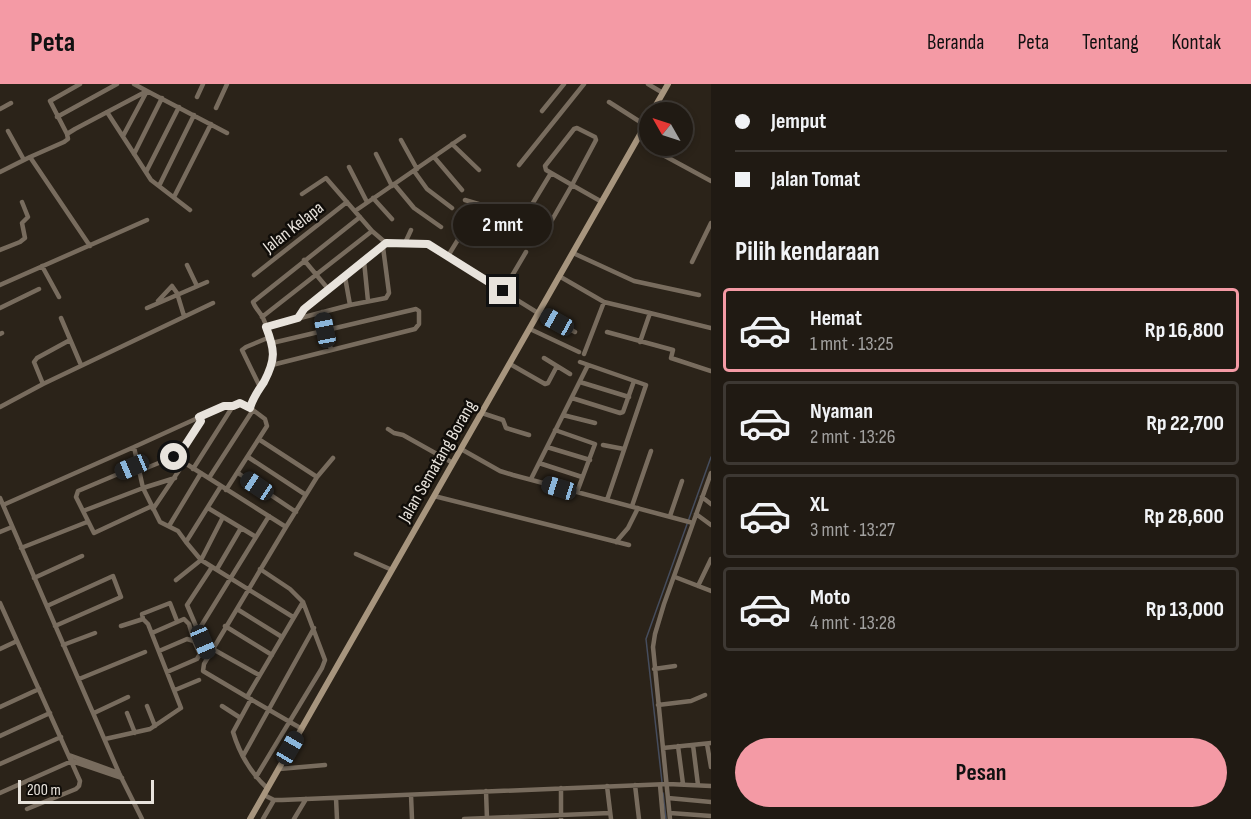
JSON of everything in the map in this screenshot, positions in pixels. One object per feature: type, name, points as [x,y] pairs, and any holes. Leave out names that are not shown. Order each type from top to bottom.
[{"type":"street","points":[[1,170],[68,139],[51,100],[80,84]]},
{"type":"street","points":[[57,117],[117,84]]},
{"type":"street","points":[[134,84],[227,133]]},
{"type":"street","points":[[197,97],[203,84]]},
{"type":"street","points":[[216,108],[228,84]]},
{"type":"street","points":[[542,111],[564,84]]},
{"type":"street","points":[[519,165],[584,84]]},
{"type":"street","points":[[648,84],[665,87],[657,102]]},
{"type":"street","points":[[67,134],[147,91]]},
{"type":"street","points":[[123,136],[147,91]]},
{"type":"street","points":[[134,154],[162,98]]},
{"type":"street","points":[[609,102],[639,124]]},
{"type":"street","points":[[0,109],[11,103]]},
{"type":"street","points":[[146,172],[179,107]]},
{"type":"street","points":[[107,112],[152,180],[190,210]]},
{"type":"street","points":[[159,186],[194,115]]},
{"type":"street","points":[[174,197],[211,124]]},
{"type":"street","points":[[465,200],[546,224],[550,223],[572,185],[596,140],[595,137],[577,128],[545,165],[546,170],[550,173],[572,185],[602,202]]},
{"type":"street","points":[[8,131],[24,160]]},
{"type":"street","points":[[354,211],[464,136]]},
{"type":"street","name":"Jalan Sematang Borang","points":[[250,819],[300,727],[434,496],[449,460],[461,449],[639,137]]},
{"type":"street","points":[[401,140],[427,189],[452,208]]},
{"type":"street","points":[[452,144],[478,170]]},
{"type":"street","points":[[376,154],[393,185],[414,208],[441,226]]},
{"type":"street","points":[[665,156],[711,181]]},
{"type":"street","points":[[30,157],[90,246]]},
{"type":"street","points":[[434,158],[462,190]]},
{"type":"street","points":[[349,167],[366,202]]},
{"type":"street","points":[[525,216],[550,173]]},
{"type":"street","points":[[266,327],[386,298],[389,293],[384,245],[327,178],[302,194]]},
{"type":"street","points":[[373,198],[392,219]]},
{"type":"street","points":[[0,250],[25,238],[22,223],[28,217],[21,202]]},
{"type":"street","name":"Jalan Kelapa","points":[[255,274],[347,202]]},
{"type":"street","points":[[209,478],[252,409],[253,397],[272,365],[274,352],[271,340],[262,317],[253,305],[254,301],[360,217]]},
{"type":"street","points":[[0,285],[147,220]]},
{"type":"street","points":[[692,262],[711,223]]},
{"type":"street","points":[[405,243],[411,230]]},
{"type":"street","points":[[262,317],[372,231]]},
{"type":"street","points":[[448,256],[459,238]]},
{"type":"street","points":[[298,318],[301,312],[384,245],[428,244],[503,291],[575,332]]},
{"type":"street","points":[[503,291],[526,252]]},
{"type":"street","points":[[573,253],[634,281],[699,295]]},
{"type":"street","points":[[304,260],[329,290]]},
{"type":"street","points":[[364,261],[368,301]]},
{"type":"street","points":[[187,265],[197,286]]},
{"type":"street","points":[[42,266],[59,297]]},
{"type":"street","points":[[559,276],[604,302],[711,328]]},
{"type":"street","points":[[345,277],[350,305]]},
{"type":"street","points":[[147,308],[177,293],[207,282]]},
{"type":"street","points":[[155,304],[170,286],[173,286],[184,316]]},
{"type":"street","points":[[0,308],[39,289]]},
{"type":"street","points":[[530,328],[581,353],[604,302]]},
{"type":"street","points":[[0,407],[81,365],[213,303]]},
{"type":"street","points":[[260,387],[242,351],[246,347],[416,309],[419,311],[419,324],[415,329],[272,365]]},
{"type":"street","points":[[322,312],[331,350]]},
{"type":"street","points":[[640,342],[650,313]]},
{"type":"street","points":[[61,318],[81,365]]},
{"type":"street","points":[[607,332],[673,350],[671,358],[711,371]]},
{"type":"street","points":[[43,384],[34,362],[37,358],[70,340]]},
{"type":"street","points":[[544,358],[570,374]]},
{"type":"street","points":[[580,362],[646,385],[607,500]]},
{"type":"street","points":[[510,364],[545,384],[548,383],[557,366]]},
{"type":"street","points":[[531,479],[588,365]]},
{"type":"street","points":[[572,398],[620,413],[623,411],[634,381]]},
{"type":"street","points":[[580,382],[628,397]]},
{"type":"street","points":[[3,505],[224,406],[240,403],[252,409],[267,423],[260,440],[226,490]]},
{"type":"street","points":[[193,469],[233,406]]},
{"type":"street","points":[[482,413],[503,420],[506,428],[529,435]]},
{"type":"street","points":[[563,415],[594,423]]},
{"type":"street","points":[[177,458],[198,427],[201,421],[199,417]]},
{"type":"street","points":[[388,429],[449,460]]},
{"type":"street","points":[[555,430],[595,443],[577,492]]},
{"type":"street","points":[[260,440],[317,477]]},
{"type":"street","points":[[603,445],[624,449]]},
{"type":"street","points":[[134,447],[143,488],[160,522],[178,531],[201,560],[293,617]]},
{"type":"street","points":[[547,447],[590,460]]},
{"type":"street","points":[[461,449],[500,471],[690,522]]},
{"type":"street","points":[[632,506],[651,451]]},
{"type":"street","points":[[248,457],[306,495]]},
{"type":"street","points":[[184,464],[153,507],[97,532],[92,531],[76,496],[78,491],[171,458],[177,458],[286,527]]},
{"type":"street","points":[[300,727],[203,671],[210,651],[225,626],[317,477],[333,458]]},
{"type":"street","points":[[539,463],[582,477]]},
{"type":"street","points":[[169,526],[201,473]]},
{"type":"street","points":[[238,473],[296,512]]},
{"type":"street","points":[[663,819],[663,748],[653,647],[690,522],[696,514],[711,474]]},
{"type":"street","points":[[82,511],[175,478]]},
{"type":"street","points":[[670,516],[682,481]]},
{"type":"street","points":[[186,542],[221,486]]},
{"type":"street","points":[[434,496],[629,545]]},
{"type":"street","points":[[702,497],[711,504]]},
{"type":"street","points":[[0,498],[63,645],[142,819]]},
{"type":"street","points":[[208,508],[255,537]]},
{"type":"street","points":[[616,542],[628,528],[638,508]]},
{"type":"street","points":[[696,514],[711,525]]},
{"type":"street","points":[[198,631],[269,516]]},
{"type":"street","points":[[176,580],[201,560],[223,517]]},
{"type":"street","points":[[21,548],[87,522]]},
{"type":"street","points":[[0,532],[12,527]]},
{"type":"street","points":[[241,528],[187,605],[210,651],[259,675]]},
{"type":"street","points":[[356,554],[392,570]]},
{"type":"street","points":[[34,578],[82,556]]},
{"type":"street","points":[[698,586],[711,559]]},
{"type":"street","points":[[258,779],[323,669],[325,658],[303,603],[290,589],[260,569]]},
{"type":"street","points":[[46,606],[113,576],[121,597],[55,626]]},
{"type":"street","points":[[675,577],[711,591]]},
{"type":"street","points":[[0,603],[80,781],[78,788],[27,809]]},
{"type":"street","points":[[105,739],[150,729],[181,708],[152,633],[142,614],[170,603],[177,621]]},
{"type":"street","points":[[274,800],[243,756],[233,732],[259,675],[303,603]]},
{"type":"street","points":[[237,609],[282,636]]},
{"type":"street","points":[[0,619],[6,616]]},
{"type":"street","points":[[121,626],[143,619]]},
{"type":"street","points":[[152,633],[177,621],[184,619],[188,621],[199,656],[167,672]]},
{"type":"street","points":[[225,626],[272,654]]},
{"type":"street","points":[[243,756],[314,628]]},
{"type":"street","points":[[63,645],[95,633]]},
{"type":"street","points":[[159,651],[187,639],[194,641]]},
{"type":"street","points":[[0,649],[17,641]]},
{"type":"street","points":[[79,679],[145,652]]},
{"type":"street","points":[[654,669],[675,666]]},
{"type":"street","points":[[323,669],[331,675]]},
{"type":"street","points":[[175,690],[199,680]]},
{"type":"street","points":[[0,707],[39,689]]},
{"type":"street","points":[[658,705],[691,700],[705,695]]},
{"type":"street","points":[[94,713],[128,697]]},
{"type":"street","points":[[147,705],[155,726]]},
{"type":"street","points":[[222,706],[239,717]]},
{"type":"street","points":[[0,736],[50,713]]},
{"type":"street","points":[[127,713],[135,733]]},
{"type":"street","points":[[0,764],[61,737]]},
{"type":"street","points":[[663,748],[709,744],[711,767]]},
{"type":"street","points":[[693,745],[698,785]]},
{"type":"street","points":[[678,747],[683,784]]},
{"type":"street","points":[[0,793],[70,758],[121,776]]},
{"type":"street","points":[[279,768],[325,765]]},
{"type":"street","points":[[663,784],[668,798],[670,816],[711,816]]},
{"type":"street","points":[[274,800],[663,784],[711,786]]},
{"type":"street","points":[[635,785],[639,819]]},
{"type":"street","points":[[464,819],[610,816],[607,786]]},
{"type":"street","points":[[561,788],[561,817]]},
{"type":"street","points":[[486,791],[487,818]]},
{"type":"street","points":[[411,795],[412,819]]},
{"type":"street","points":[[336,798],[337,819]]},
{"type":"street","points":[[668,798],[711,802]]},
{"type":"street","points":[[263,819],[274,800]]},
{"type":"street","points":[[294,819],[306,800]]},
{"type":"waterway","points":[[662,782],[646,639],[711,457]]},
{"type":"waterway","points":[[663,793],[666,819]]},
{"type":"route","points":[[174,457],[177,458],[200,424],[199,417],[237,403],[250,408],[253,397],[272,365],[274,352],[266,327],[298,318],[304,309],[386,243],[428,244],[503,291]]}]
